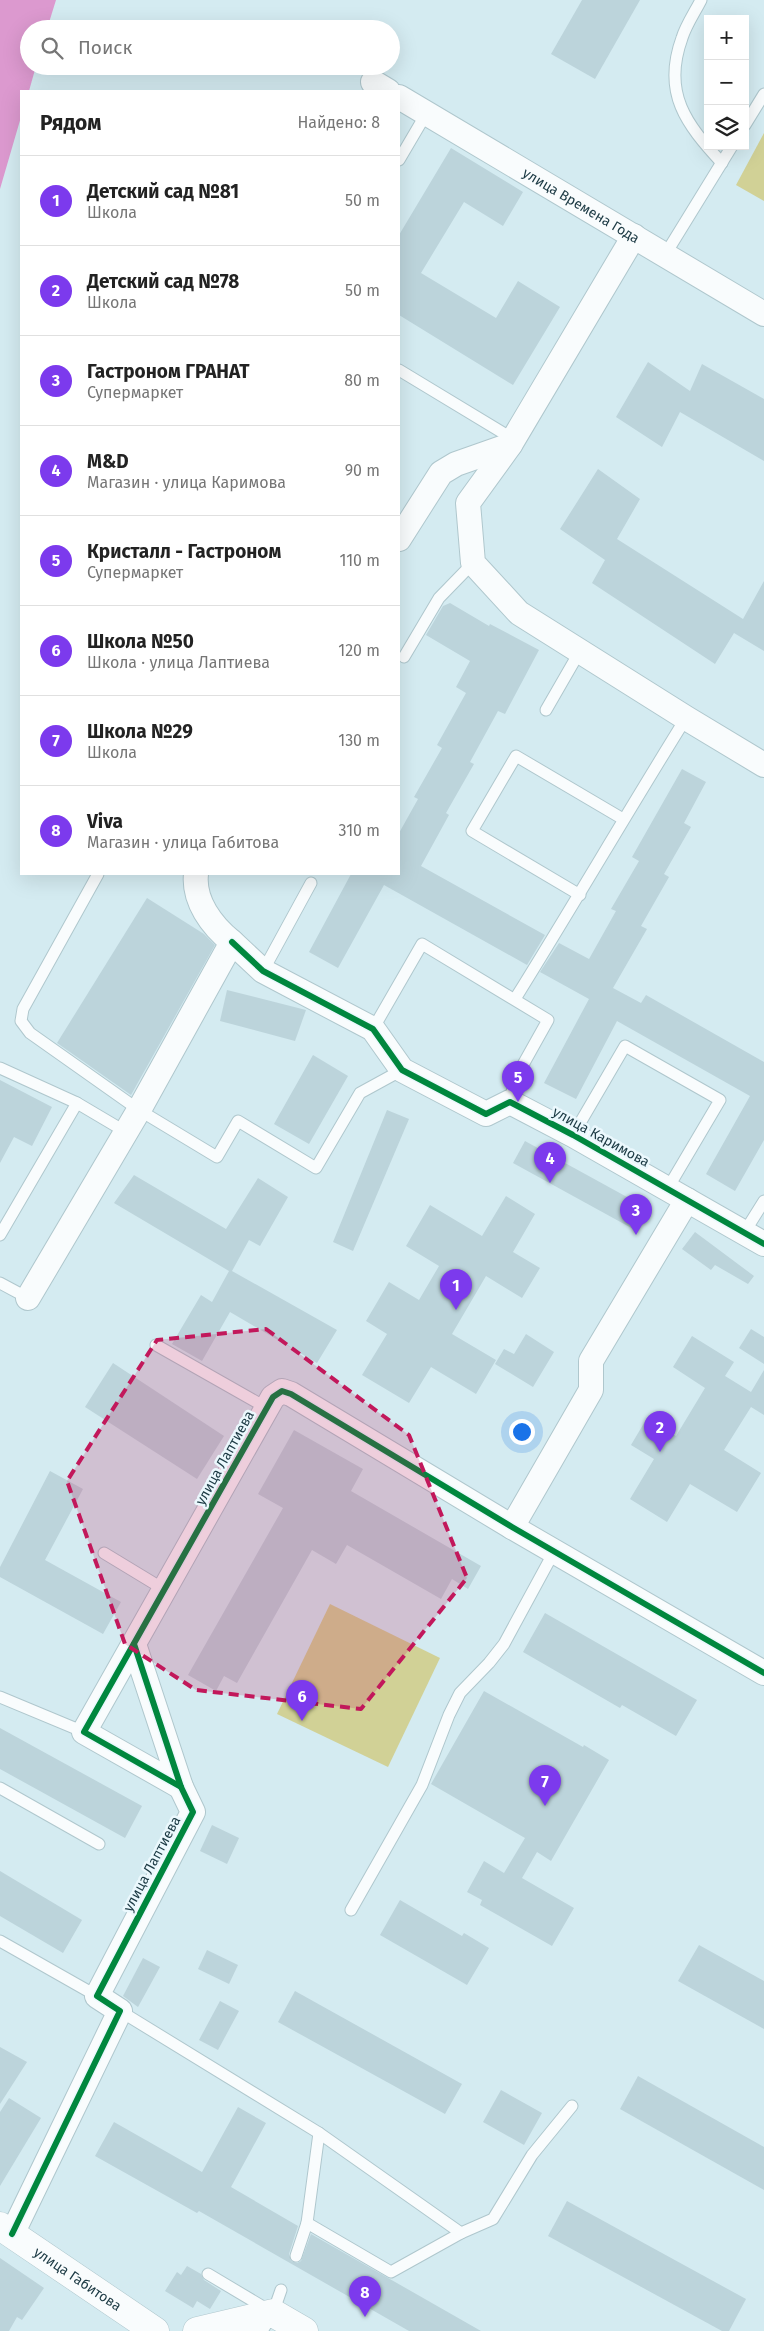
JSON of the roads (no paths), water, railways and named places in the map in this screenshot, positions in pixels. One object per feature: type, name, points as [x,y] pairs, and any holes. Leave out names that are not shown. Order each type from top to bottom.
[{"type":"street","name":"улица Времена Года","points":[[400,98],[764,314]]},
{"type":"street","points":[[634,236],[511,442],[468,503],[473,563],[519,613],[764,765]]},
{"type":"street","points":[[400,537],[440,473],[456,464],[511,442]]},
{"type":"street","points":[[196,875],[202,906],[215,928],[263,971],[373,1029],[402,1070],[486,1114],[510,1102]]},
{"type":"street","points":[[28,1298],[139,1110],[232,942]]},
{"type":"street","name":"улица Каримова","points":[[510,1102],[573,1135],[754,1239]]},
{"type":"street","points":[[512,1528],[591,1390],[591,1360],[678,1194]]},
{"type":"street","points":[[275,1400],[291,1394],[512,1528],[554,1550],[764,1673]]},
{"type":"street","name":"улица Лаптиева","points":[[97,1996],[193,1812],[181,1787],[134,1644],[275,1400]]},
{"type":"street","points":[[134,1644],[84,1732],[181,1787]]},
{"type":"street","points":[[6,2230],[120,2011],[97,1996]]},
{"type":"street","name":"улица Габитова","points":[[6,2230],[155,2331]]},
{"type":"street","points":[[197,2331],[272,2311],[304,2331]]},
{"type":"lane","points":[[701,0],[682,38],[674,68],[677,95],[686,120],[722,163]]},
{"type":"lane","points":[[749,118],[764,94]]},
{"type":"lane","points":[[400,158],[426,114]]},
{"type":"lane","points":[[665,255],[730,150]]},
{"type":"lane","points":[[400,371],[511,442]]},
{"type":"lane","points":[[404,657],[438,598],[473,563]]},
{"type":"lane","points":[[546,710],[580,651]]},
{"type":"lane","points":[[515,999],[580,895],[622,819],[686,718]]},
{"type":"lane","points":[[580,895],[472,831],[516,756],[622,819]]},
{"type":"lane","points":[[97,875],[23,1009],[21,1021],[30,1033],[139,1110],[217,1157],[238,1121],[316,1168],[360,1093],[402,1070]]},
{"type":"lane","points":[[263,971],[311,883]]},
{"type":"lane","points":[[373,1029],[422,944],[548,1020],[515,1079],[510,1102]]},
{"type":"lane","points":[[573,1135],[625,1046],[720,1100],[678,1194]]},
{"type":"lane","points":[[0,1068],[77,1103],[126,1132]]},
{"type":"lane","points":[[0,1235],[77,1103]]},
{"type":"lane","points":[[754,1239],[764,1201]]},
{"type":"lane","points":[[0,1283],[28,1298]]},
{"type":"lane","points":[[156,1345],[275,1400]]},
{"type":"lane","points":[[351,1910],[422,1785],[448,1715],[460,1693],[489,1663],[504,1644],[554,1550]]},
{"type":"lane","points":[[104,1553],[165,1590]]},
{"type":"lane","points":[[0,1696],[84,1732]]},
{"type":"lane","points":[[0,1788],[99,1844]]},
{"type":"lane","points":[[0,1941],[97,1996]]},
{"type":"lane","points":[[120,2011],[320,2133],[460,2233]]},
{"type":"lane","points":[[306,2223],[391,2272],[460,2233],[493,2219],[532,2155],[572,2106]]},
{"type":"lane","points":[[296,2256],[306,2223],[320,2133]]},
{"type":"lane","points":[[208,2274],[272,2311]]},
{"type":"place","name":"Кристалл - Гастроном","points":[[518,1102]]},
{"type":"place","name":"M&D","points":[[550,1183]]},
{"type":"place","name":"Гастроном ГРАНАТ","points":[[636,1235]]},
{"type":"place","name":"Детский сад №81","points":[[456,1310]]},
{"type":"place","name":"Детский сад №78","points":[[660,1452]]},
{"type":"place","name":"Школа №50","points":[[302,1721]]},
{"type":"place","name":"Школа №29","points":[[545,1806]]},
{"type":"place","name":"Viva","points":[[365,2317]]}]
